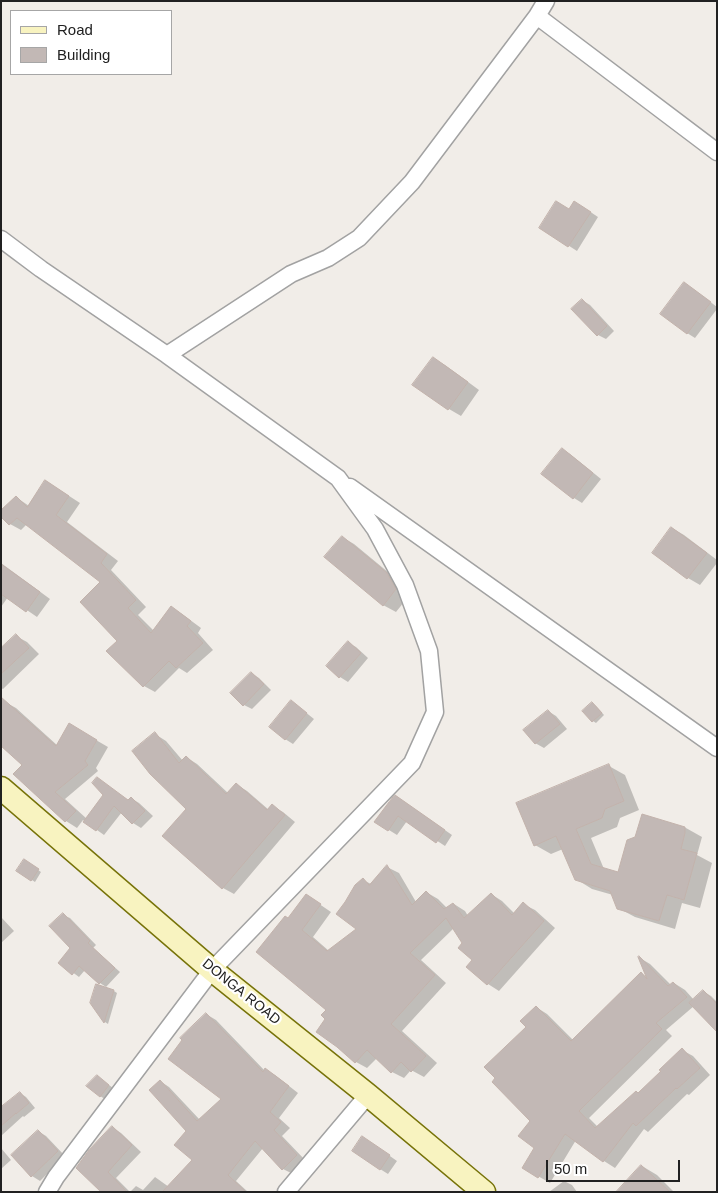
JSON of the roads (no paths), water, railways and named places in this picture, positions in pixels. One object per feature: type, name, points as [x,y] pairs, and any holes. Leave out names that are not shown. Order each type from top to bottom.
[{"type":"street","points":[[167,355],[292,274],[328,258],[359,238],[412,182],[537,16],[546,1]]},
{"type":"street","points":[[537,16],[717,152]]},
{"type":"street","points":[[1,239],[41,269],[167,355],[717,748]]},
{"type":"street","points":[[47,1192],[62,1169],[212,970],[412,763],[435,712],[429,651],[405,585],[375,529],[338,478]]},
{"type":"street","name":"DONGA ROAD","points":[[1,788],[212,970],[368,1095],[484,1192]]},
{"type":"street","points":[[286,1192],[368,1095]]}]
